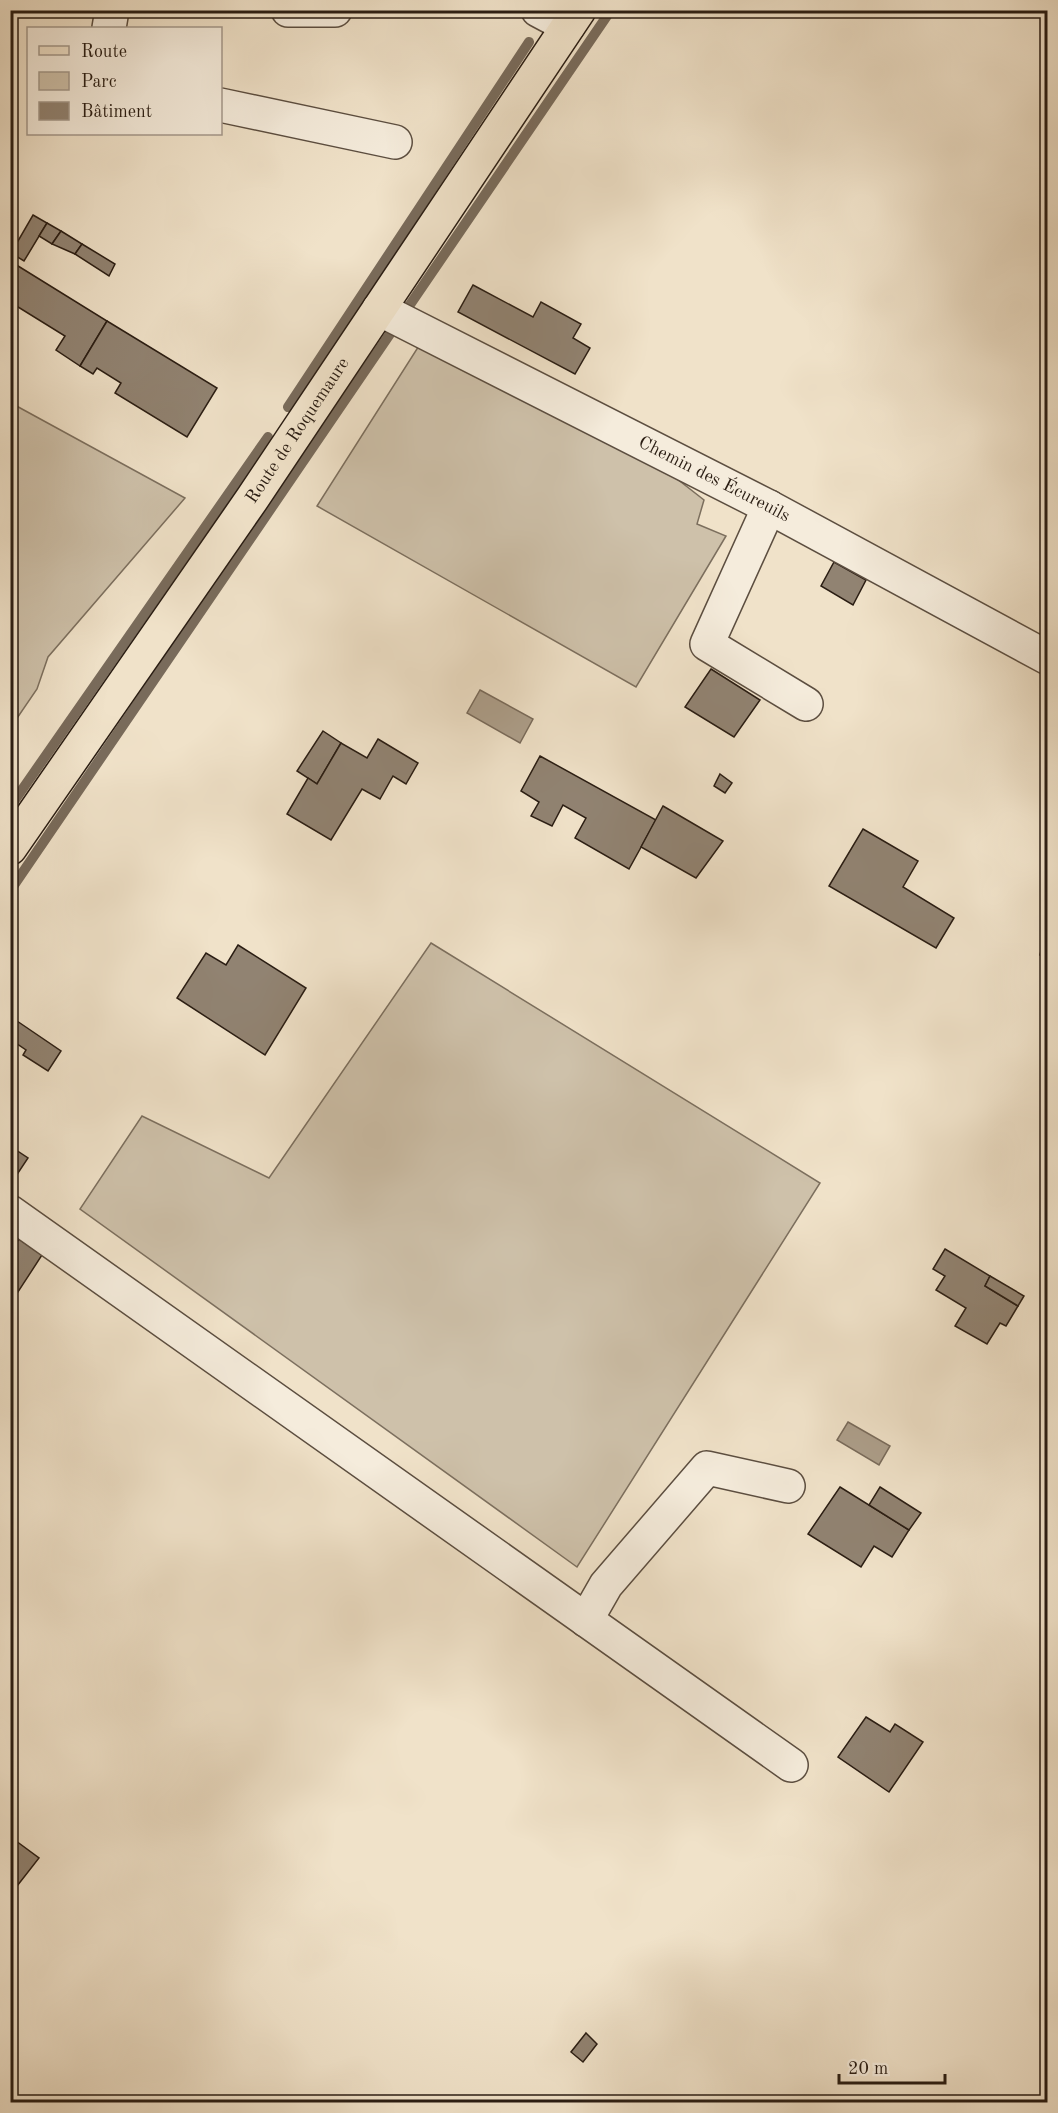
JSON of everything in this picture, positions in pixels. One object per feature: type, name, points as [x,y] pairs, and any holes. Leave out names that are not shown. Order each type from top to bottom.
[{"type":"main road","name":"Route de Roquemaure","points":[[10,848],[379,309],[574,18]]},
{"type":"street","points":[[109,27],[112,10]]},
{"type":"street","points":[[288,10],[335,10]]},
{"type":"street","points":[[538,10],[574,18]]},
{"type":"street","points":[[222,105],[395,142]]},
{"type":"street","name":"Chemin des Écureuils","points":[[379,309],[769,507],[1047,658]]},
{"type":"street","points":[[769,507],[707,644],[806,704]]},
{"type":"street","points":[[10,1212],[792,1765]]},
{"type":"street","points":[[586,1620],[606,1585],[707,1468],[789,1486]]},
{"type":"green space","points":[[422,341],[645,454],[704,500],[697,524],[726,536],[636,687],[317,506]]},
{"type":"green space","points":[[11,403],[185,498],[48,657],[37,689],[11,727]]},
{"type":"green space","points":[[431,943],[820,1183],[577,1567],[80,1209],[142,1116],[269,1178]]},
{"type":"shaded area","points":[[480,690],[533,719],[520,743],[467,713]]},
{"type":"shaded area","points":[[848,1422],[890,1446],[879,1465],[837,1440]]},
{"type":"building","points":[[33,215],[47,223],[24,261],[11,253]]},
{"type":"building","points":[[47,223],[61,231],[52,244],[39,236]]},
{"type":"building","points":[[61,231],[82,244],[75,254],[52,244]]},
{"type":"building","points":[[82,244],[115,264],[109,276],[75,254]]},
{"type":"building","points":[[10,261],[107,321],[80,366],[56,350],[65,336],[10,302]]},
{"type":"building","points":[[473,285],[533,317],[541,302],[581,324],[573,338],[590,348],[575,374],[458,312]]},
{"type":"building","points":[[107,321],[217,388],[187,437],[115,393],[121,383],[97,368],[93,374],[80,366]]},
{"type":"building","points":[[834,562],[866,580],[853,605],[821,586]]},
{"type":"building","points":[[711,669],[760,700],[734,737],[685,707]]},
{"type":"building","points":[[323,731],[341,743],[317,784],[297,771]]},
{"type":"building","points":[[378,739],[418,763],[406,784],[393,776],[380,799],[362,789],[331,840],[287,814],[308,778],[317,784],[341,743],[367,758]]},
{"type":"building","points":[[540,756],[656,820],[629,869],[575,838],[586,818],[563,805],[552,826],[531,816],[539,802],[521,791]]},
{"type":"building","points":[[720,774],[732,783],[725,793],[714,786]]},
{"type":"building","points":[[663,806],[723,841],[696,878],[641,847]]},
{"type":"building","points":[[863,829],[918,861],[903,887],[954,918],[936,948],[829,886]]},
{"type":"building","points":[[1048,922],[1048,957],[1040,955]]},
{"type":"building","points":[[238,945],[306,988],[265,1055],[177,998],[206,953],[226,965]]},
{"type":"building","points":[[17,1021],[61,1051],[48,1071],[23,1055],[26,1050],[10,1039],[10,1032]]},
{"type":"building","points":[[10,1146],[28,1158],[14,1179],[10,1177]]},
{"type":"building","points":[[19,1239],[42,1255],[16,1295],[10,1290],[10,1252]]},
{"type":"building","points":[[945,1249],[990,1276],[985,1286],[1018,1306],[1006,1326],[1000,1323],[987,1344],[955,1326],[966,1308],[936,1290],[945,1276],[933,1269]]},
{"type":"building","points":[[990,1276],[1024,1296],[1018,1306],[985,1286]]},
{"type":"building","points":[[840,1487],[909,1530],[892,1557],[874,1546],[861,1567],[808,1534]]},
{"type":"building","points":[[880,1487],[921,1513],[909,1530],[869,1505]]},
{"type":"building","points":[[866,1717],[890,1732],[895,1724],[923,1742],[889,1792],[838,1757]]},
{"type":"building","points":[[12,1838],[39,1858],[10,1895],[10,1840]]},
{"type":"building","points":[[586,2033],[597,2044],[583,2062],[571,2052]]},
{"type":"waterway","points":[[10,891],[611,10]]},
{"type":"waterway","points":[[288,407],[529,42]]},
{"type":"waterway","points":[[10,807],[268,437]]}]
